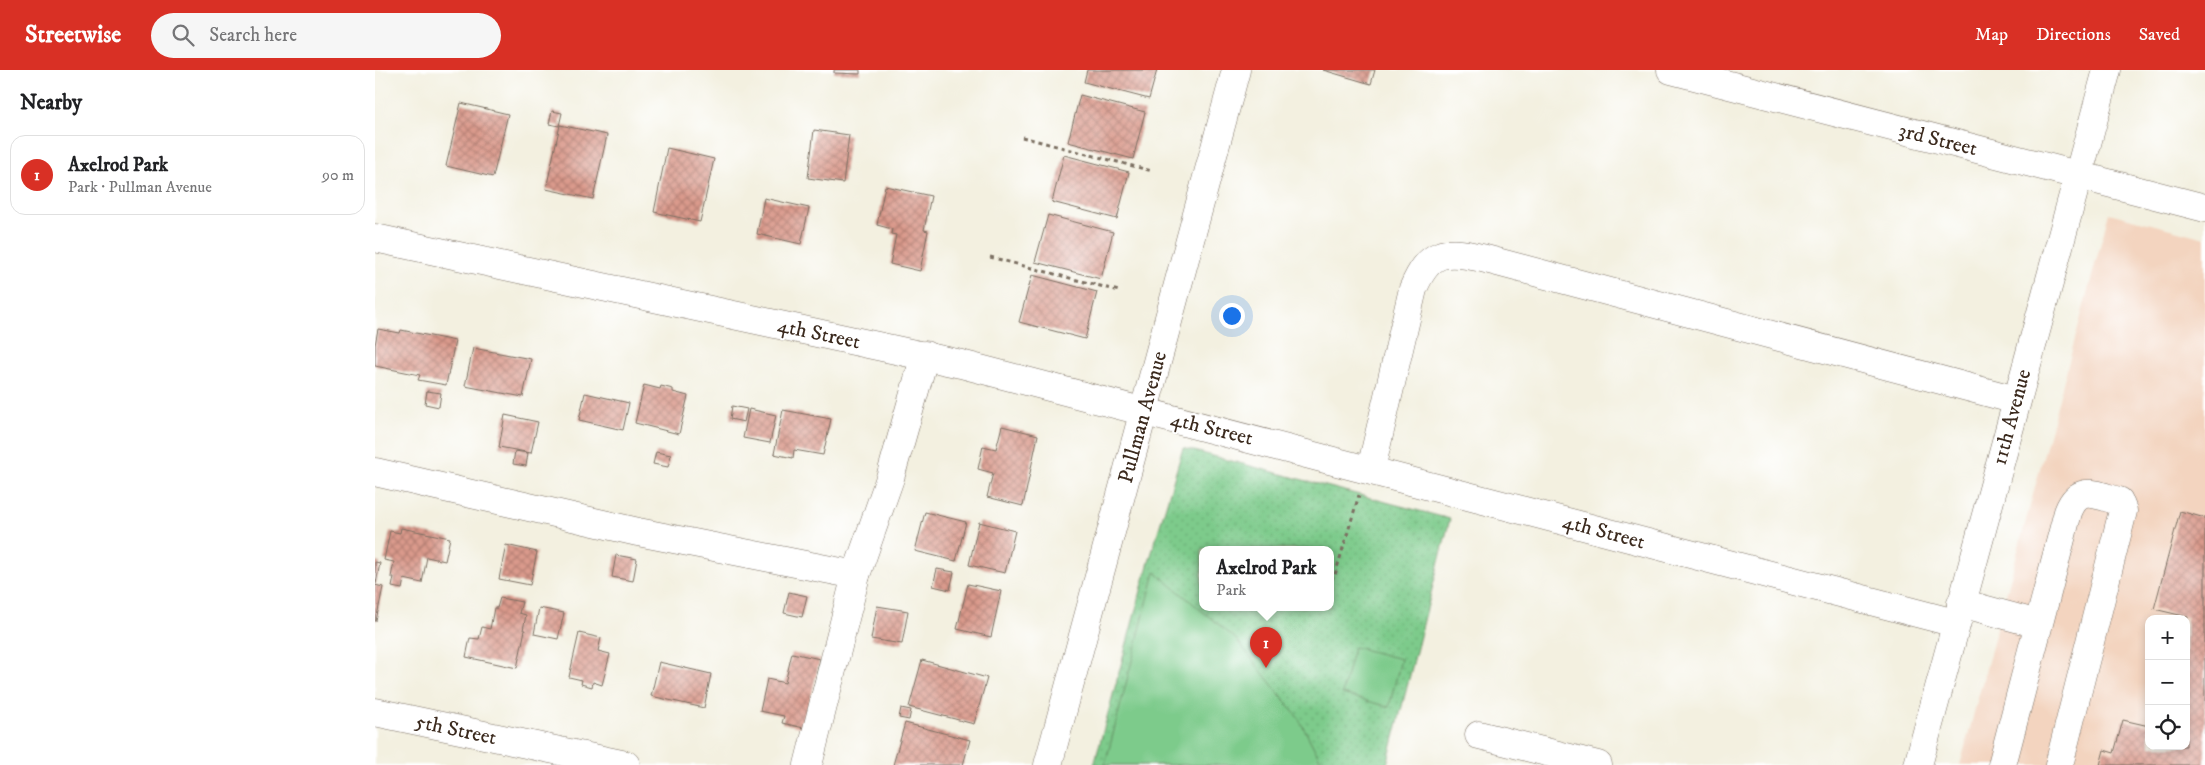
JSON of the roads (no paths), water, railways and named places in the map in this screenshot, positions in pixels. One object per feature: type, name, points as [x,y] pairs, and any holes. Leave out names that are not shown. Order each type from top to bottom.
[{"type":"street","name":"Pullman Avenue","points":[[1048,765],[1236,70]]},
{"type":"street","name":"3rd Street","points":[[1671,70],[2205,208]]},
{"type":"street","name":"11th Avenue","points":[[1918,765],[2107,70]]},
{"type":"street","name":"4th Street","points":[[375,238],[925,356],[1371,469],[1958,613],[2038,624]]},
{"type":"street","points":[[1371,469],[1413,289],[1425,265],[1433,258],[1447,253],[1482,258],[2016,400]]},
{"type":"street","points":[[808,765],[856,575],[890,478],[925,356]]},
{"type":"street","points":[[375,472],[638,532],[856,575]]},
{"type":"street","points":[[2002,765],[2068,512],[2074,499],[2081,494],[2089,494],[2119,501],[2123,508],[2059,765]]},
{"type":"street","name":"5th Street","points":[[375,712],[626,765]]},
{"type":"street","points":[[1479,735],[1598,765]]},
{"type":"place","name":"Axelrod Park","points":[[1266,668]]}]
